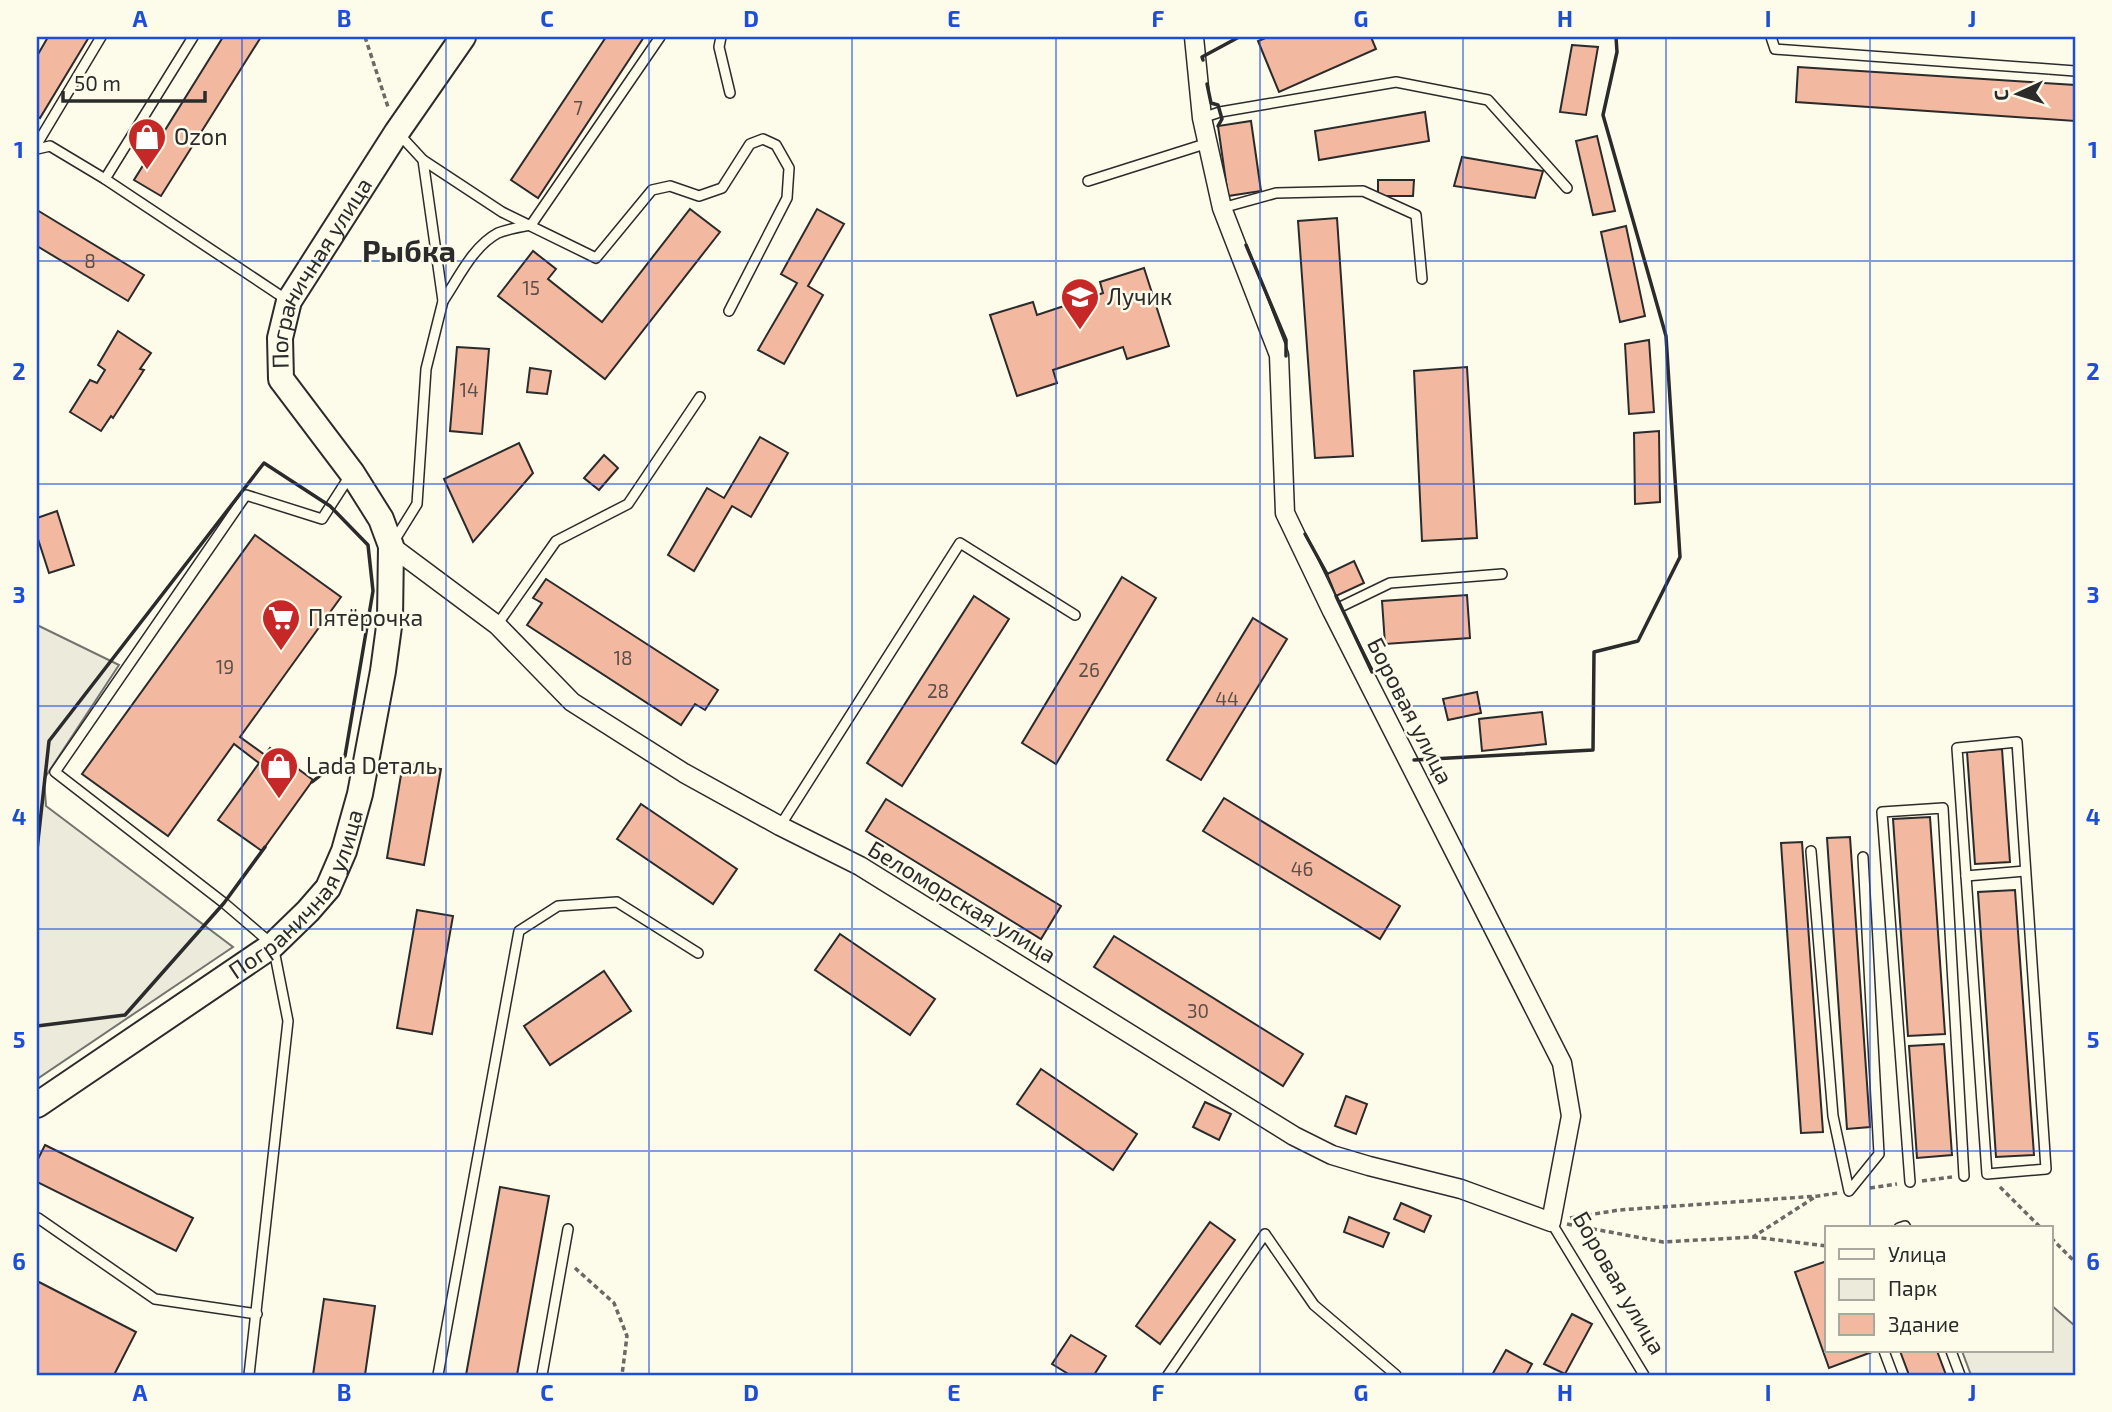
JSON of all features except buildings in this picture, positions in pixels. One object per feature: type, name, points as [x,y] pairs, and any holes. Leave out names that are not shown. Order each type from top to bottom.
[{"type":"main road","name":"Пограничная улица","points":[[37,1105],[272,945],[328,888],[344,851],[360,794],[383,671],[390,620],[391,546],[381,519],[352,473],[281,379],[280,338],[289,301],[397,132],[463,37]]},
{"type":"street","name":"Боровая улица","points":[[1194,37],[1202,118],[1222,208],[1279,355],[1285,513],[1332,611],[1562,1063],[1571,1116],[1551,1222]]},
{"type":"street","name":"Беломорская улица","points":[[391,546],[497,625],[572,702],[684,773],[860,866],[1294,1136],[1332,1155],[1461,1189],[1551,1222]]},
{"type":"lane","points":[[37,146],[101,37]]},
{"type":"lane","points":[[105,178],[192,37]]},
{"type":"lane","points":[[391,546],[417,504],[426,369],[443,301],[485,243],[499,233],[531,225],[660,37]]},
{"type":"lane","points":[[721,37],[719,47],[730,93]]},
{"type":"lane","points":[[1772,37],[1775,49],[2075,71]]},
{"type":"lane","points":[[1202,118],[1220,112],[1396,82],[1488,100],[1567,188]]},
{"type":"lane","points":[[397,132],[423,160],[502,212],[596,258],[652,190],[670,186],[699,196],[722,188],[750,144],[763,139],[776,145],[789,168],[787,198],[729,312]]},
{"type":"lane","points":[[1088,181],[1208,143]]},
{"type":"lane","points":[[37,146],[50,146],[105,178],[289,301]]},
{"type":"lane","points":[[423,160],[443,301]]},
{"type":"lane","points":[[1222,208],[1276,193],[1363,191],[1416,215],[1422,279]]},
{"type":"lane","points":[[497,625],[556,541],[628,504],[700,397]]},
{"type":"lane","points":[[249,1375],[288,1020],[272,945],[225,903],[55,772],[246,495],[322,519],[352,473]]},
{"type":"lane","points":[[780,826],[960,543],[1075,615]]},
{"type":"lane","points":[[1332,611],[1390,583],[1502,574]]},
{"type":"lane","points":[[2017,742],[2025,871],[2046,1169],[1987,1174],[1957,748],[2017,742]]},
{"type":"lane","points":[[1910,1182],[1882,812],[1944,808],[1964,1176]]},
{"type":"lane","points":[[1811,851],[1833,1116],[1849,1191]]},
{"type":"lane","points":[[1849,1191],[1880,1154],[1863,857]]},
{"type":"lane","points":[[1966,876],[2025,871]]},
{"type":"lane","points":[[438,1375],[519,930],[558,906],[617,902],[698,953]]},
{"type":"lane","points":[[38,1218],[155,1298],[257,1314]]},
{"type":"lane","name":"Боровая улица","points":[[1551,1222],[1644,1375]]},
{"type":"lane","points":[[542,1375],[568,1229]]},
{"type":"lane","points":[[1168,1375],[1265,1234],[1314,1305],[1396,1375]]},
{"type":"lane","points":[[1884,1352],[1893,1375]]},
{"type":"lane","points":[[1951,1352],[1960,1375]]},
{"type":"path","points":[[365,37],[397,132]]},
{"type":"path","points":[[1987,1174],[2039,1226]]},
{"type":"path","points":[[1551,1222],[1619,1210],[1818,1196],[1964,1176]]},
{"type":"path","points":[[1753,1237],[1818,1196]]},
{"type":"path","points":[[1551,1222],[1663,1242],[1753,1237],[1825,1246]]},
{"type":"path","points":[[2052,1239],[2075,1262]]},
{"type":"path","points":[[564,1258],[614,1303],[627,1336],[622,1375]]},
{"type":"green space","points":[[37,625],[119,665],[44,779],[46,806],[233,947],[37,1079]]},
{"type":"green space","points":[[2052,1306],[2075,1326],[2075,1375],[1971,1375],[1962,1352],[2052,1352]]},
{"type":"wall","points":[[1203,60],[1202,57],[1239,37]]},
{"type":"wall","points":[[1414,760],[1593,750],[1594,652],[1638,641],[1680,557],[1666,336],[1603,115],[1617,52],[1616,37]]},
{"type":"wall","points":[[1207,84],[1211,103],[1218,105],[1222,119],[1218,126]]},
{"type":"wall","points":[[1246,245],[1286,340],[1286,356]]},
{"type":"wall","points":[[37,850],[49,741],[264,463],[330,506],[368,545],[373,591],[345,756],[312,782]]},
{"type":"wall","points":[[1305,534],[1327,574]]},
{"type":"wall","points":[[1336,596],[1372,672]]},
{"type":"wall","points":[[37,1026],[125,1015],[224,903],[265,847]]},
{"type":"place","name":"Ozon","points":[[147,171]]},
{"type":"place","name":"Лучик","points":[[1080,331]]},
{"type":"place","name":"Пятёрочка","points":[[281,652]]},
{"type":"place","name":"Lada Dеталь","points":[[279,800]]},
{"type":"district","name":"Рыбка","points":[[409,252]]}]
